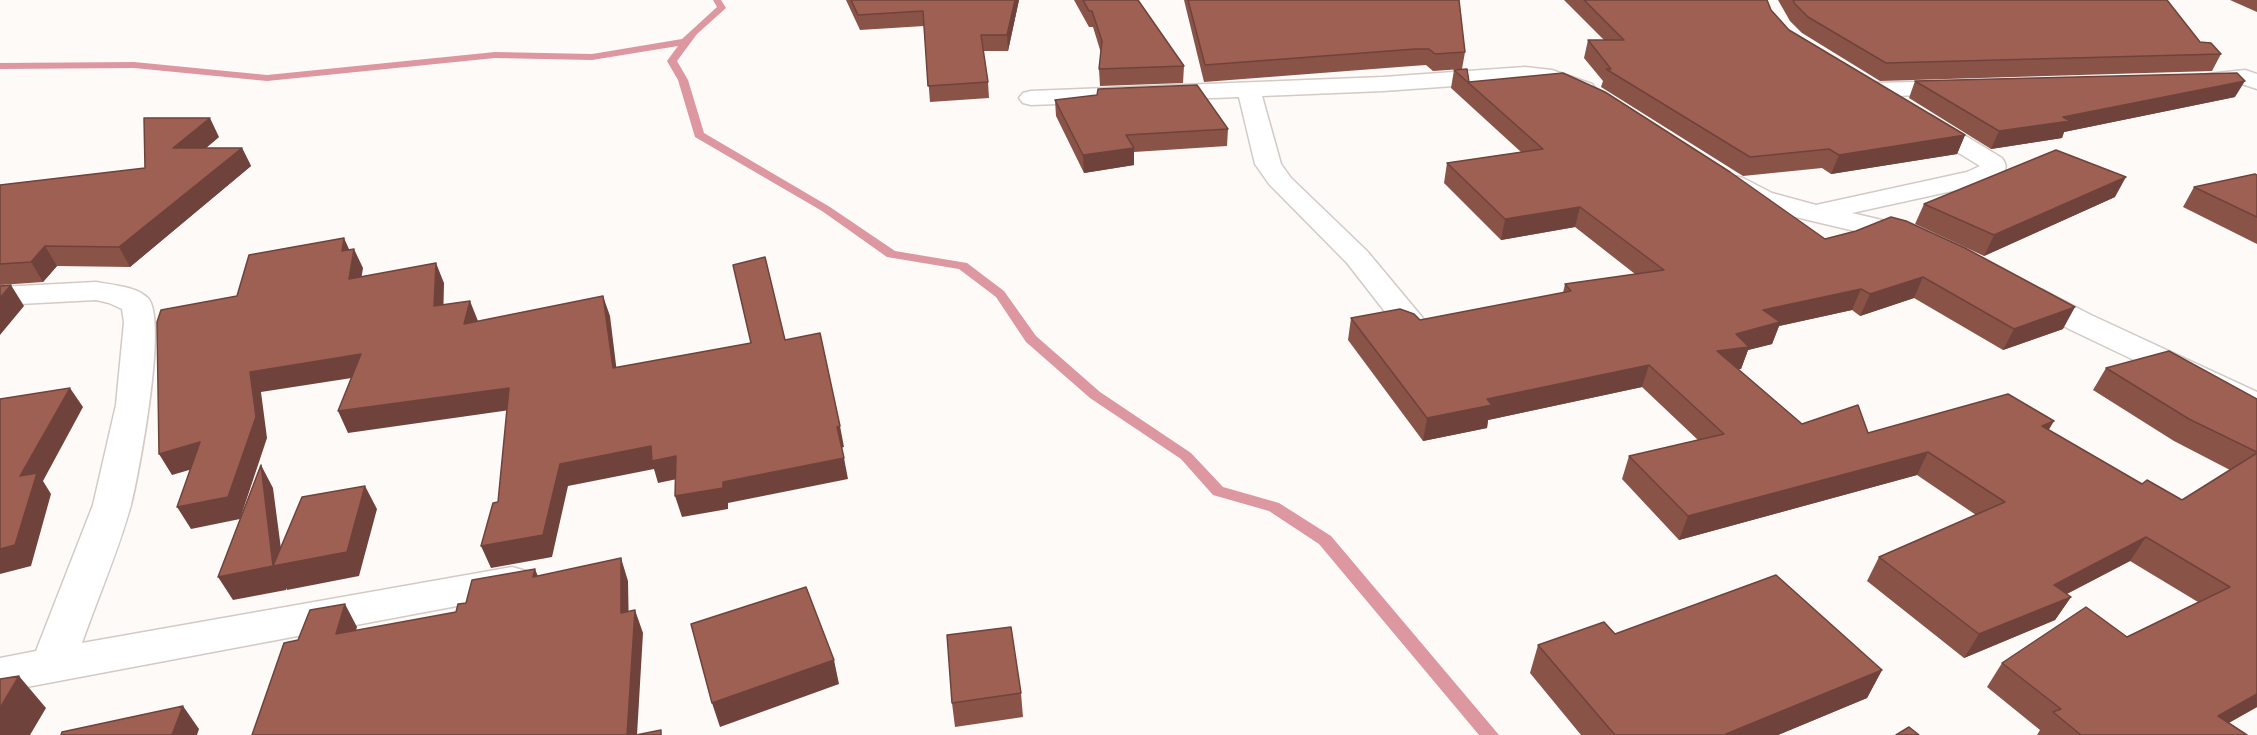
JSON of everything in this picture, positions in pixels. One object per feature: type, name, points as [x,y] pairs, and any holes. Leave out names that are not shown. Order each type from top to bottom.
[{"type":"street","points":[[1031,99],[1525,74],[1545,75],[1563,80],[1609,101]]},
{"type":"street","points":[[2175,81],[2253,78]]},
{"type":"street","points":[[1817,213],[1975,178],[1994,170],[1993,163],[1981,155],[1865,85],[1978,87]]},
{"type":"street","points":[[1250,89],[1268,164],[1282,184],[1357,257],[1412,324]]},
{"type":"street","points":[[1717,173],[1761,199],[1871,227],[1907,233],[1938,247]]},
{"type":"street","points":[[2009,284],[2080,322],[2257,405]]},
{"type":"street","points":[[0,296],[96,291],[118,295],[136,304],[140,322],[133,405],[112,505],[53,664]]},
{"type":"street","points":[[0,675],[543,577]]},
{"type":"building","points":[[851,0],[1015,0],[1007,35],[981,35],[988,82],[928,86],[923,11],[858,15]]},
{"type":"building","points":[[1083,0],[1138,0],[1184,66],[1099,69],[1102,41],[1092,11],[1089,11]]},
{"type":"building","points":[[1188,0],[1459,0],[1465,52],[1435,54],[1429,49],[1415,49],[1205,65]]},
{"type":"building","points":[[1584,0],[1767,0],[1771,10],[1789,30],[1965,135],[1839,155],[1829,149],[1750,157],[1606,69],[1611,69],[1588,40],[1624,40]]},
{"type":"building","points":[[1793,0],[2167,0],[2200,42],[2211,43],[2221,54],[1886,63],[1808,17]]},
{"type":"building","points":[[1467,69],[1469,82],[1563,73],[1605,92],[1730,172],[1825,239],[1856,231],[1891,217],[1906,221],[1965,248],[2075,307],[2014,329],[1923,277],[1870,294],[1861,289],[1763,310],[1780,322],[1736,334],[1749,347],[1717,351],[1802,424],[1858,405],[1868,433],[2008,394],[2054,421],[2042,426],[2142,484],[2147,480],[2182,500],[2257,453],[2257,694],[2218,716],[2247,735],[2081,735],[2053,712],[2061,709],[2002,663],[2086,607],[2127,637],[2230,587],[2146,537],[2054,585],[2071,597],[1979,634],[1879,557],[2005,502],[1928,452],[1688,516],[1629,456],[1724,434],[1649,365],[1487,399],[1492,405],[1427,418],[1351,318],[1400,309],[1414,314],[1420,320],[1571,291],[1565,284],[1664,270],[1580,207],[1505,219],[1447,163],[1543,149],[1454,70]]},
{"type":"building","points":[[2237,73],[2245,81],[2063,117],[2070,121],[1999,131],[1915,81]]},
{"type":"building","points":[[1197,85],[1228,129],[1126,135],[1134,148],[1083,155],[1055,100],[1097,95],[1098,89]]},
{"type":"building","points":[[144,118],[210,118],[173,148],[242,148],[119,247],[45,246],[31,262],[0,264],[0,185],[145,168]]},
{"type":"building","points":[[2056,150],[2126,177],[1994,235],[1924,204]]},
{"type":"building","points":[[2257,175],[2257,217],[2194,187]]},
{"type":"building","points":[[344,238],[342,251],[354,249],[349,279],[436,263],[434,306],[470,301],[464,324],[603,296],[613,368],[751,343],[733,265],[765,257],[785,340],[820,333],[840,426],[837,427],[844,458],[723,482],[723,488],[675,496],[676,456],[652,461],[651,446],[560,464],[543,535],[481,546],[493,503],[498,502],[509,388],[338,411],[361,354],[250,372],[256,417],[228,497],[177,507],[200,442],[159,454],[157,322],[161,310],[237,296],[249,255]]},
{"type":"building","points":[[11,285],[0,298],[0,286]]},
{"type":"building","points":[[2169,351],[2257,399],[2257,452],[2189,419],[2106,368]]},
{"type":"building","points":[[70,388],[20,476],[37,473],[15,545],[0,549],[0,399]]},
{"type":"building","points":[[261,465],[273,566],[218,577]]},
{"type":"building","points":[[365,486],[347,552],[273,566],[302,497]]},
{"type":"building","points":[[621,558],[621,613],[635,610],[627,735],[252,735],[284,643],[298,640],[310,610],[345,604],[336,634],[456,612],[458,604],[466,603],[472,580],[535,569],[533,577]]},
{"type":"building","points":[[1776,575],[1882,670],[1727,735],[1615,735],[1538,645],[1604,622],[1615,634]]},
{"type":"building","points":[[806,587],[834,660],[712,703],[691,624]]},
{"type":"building","points":[[1011,627],[1021,693],[952,703],[947,635]]},
{"type":"building","points":[[19,676],[0,708],[0,679]]},
{"type":"building","points":[[183,706],[172,735],[61,735],[62,732]]},
{"type":"building","points":[[1909,727],[1919,735],[1896,735]]},
{"type":"building","points":[[661,730],[661,735],[636,735]]},
{"type":"waterway","points":[[717,0],[722,8],[694,32],[672,61],[683,80],[699,135],[826,209],[891,254],[963,266],[1000,294],[1031,339],[1095,395],[1186,456],[1218,491],[1274,507],[1325,540],[1490,735]]},
{"type":"waterway","points":[[0,66],[134,65],[267,78],[495,55],[592,57],[683,42]]}]
